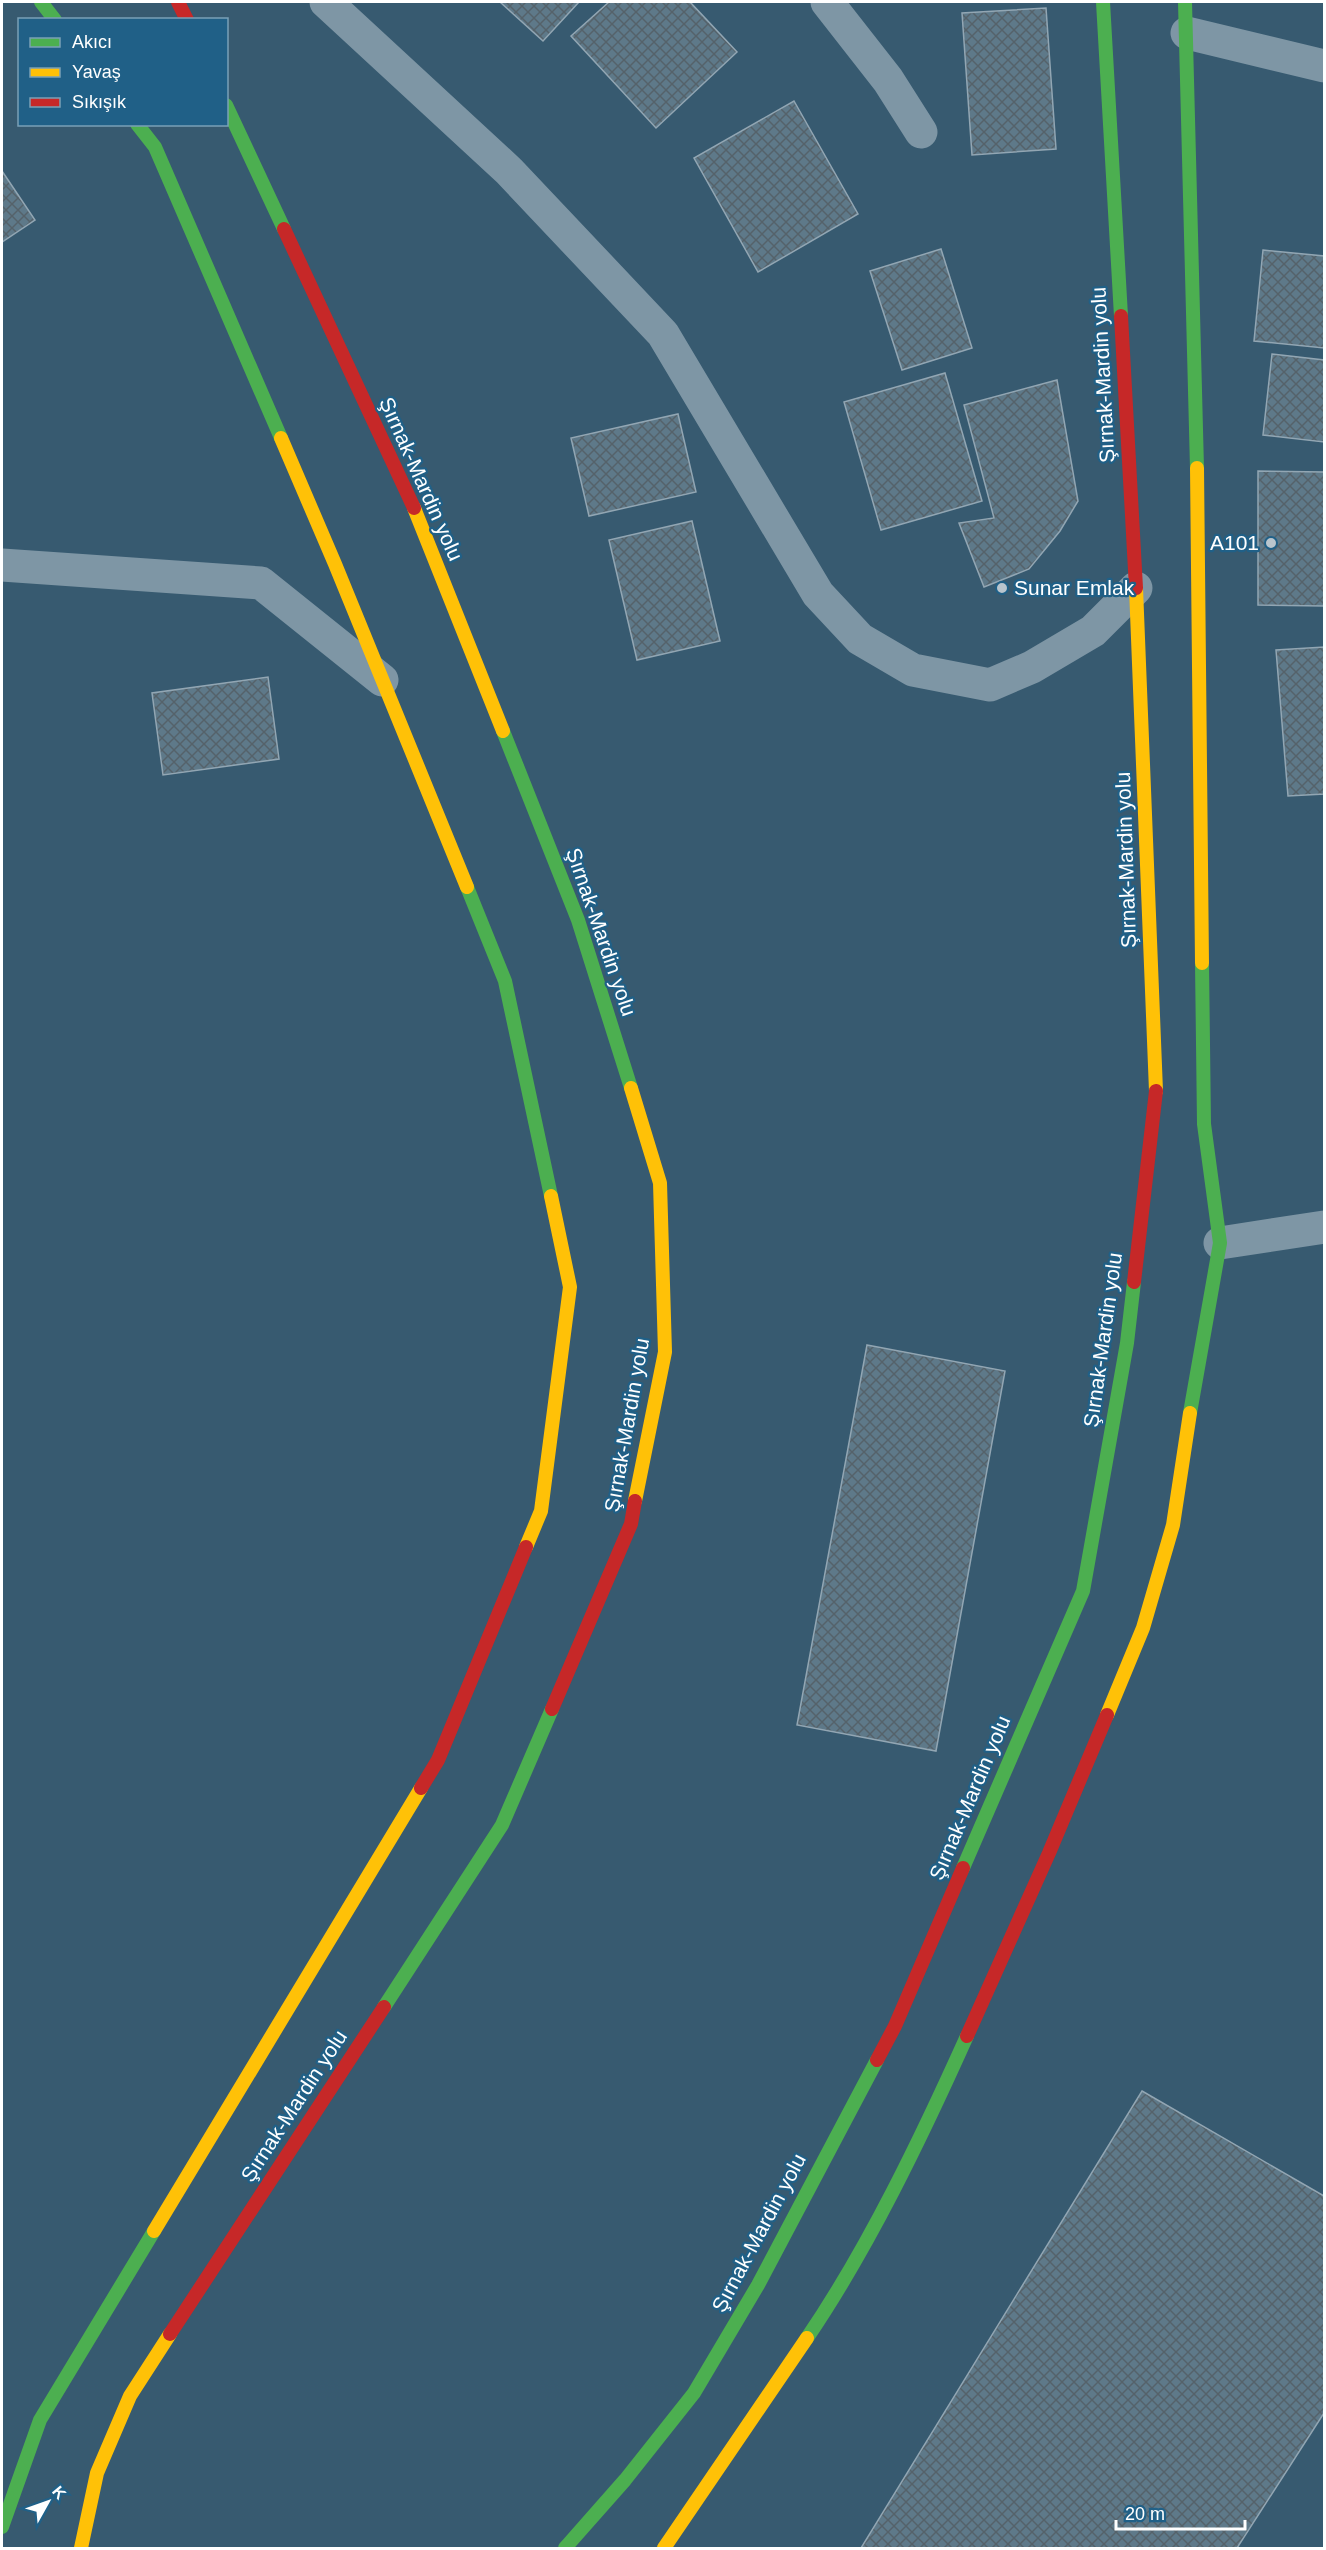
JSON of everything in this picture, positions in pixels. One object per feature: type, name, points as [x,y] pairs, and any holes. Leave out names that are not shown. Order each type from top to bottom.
[{"type":"main road","points":[[41,2],[53,18]]},
{"type":"main road","points":[[178,2],[186,18]]},
{"type":"main road","name":"Şırnak-Mardin yolu","points":[[566,2548],[625,2480],[694,2393],[758,2285],[895,2026],[1083,1591],[1127,1343],[1156,1089],[1136,588],[1103,2]]},
{"type":"main road","points":[[664,2548],[822,2314],[894,2188],[959,2054],[1049,1853],[1143,1628],[1170,1537],[1220,1243],[1204,1124],[1196,399],[1186,17]]},
{"type":"main road","name":"Şırnak-Mardin yolu","points":[[81,2548],[97,2473],[130,2396],[502,1825],[631,1524],[665,1352],[660,1183],[578,920],[412,504],[228,109]]},
{"type":"main road","points":[[2,2527],[40,2420],[438,1760],[541,1511],[570,1287],[505,981],[335,564],[155,147],[139,126]]},
{"type":"street","points":[[326,2],[509,171],[663,334],[818,594],[860,639],[913,670],[990,685],[1032,667],[1092,631],[1136,588]]},
{"type":"street","points":[[827,2],[888,80],[921,132]]},
{"type":"street","points":[[1186,17],[1324,66]]},
{"type":"street","points":[[2,565],[261,583],[382,680]]},
{"type":"street","points":[[1220,1243],[1324,1227]]},
{"type":"building","points":[[500,2],[579,2],[543,41]]},
{"type":"building","points":[[609,2],[690,2],[737,52],[656,128],[571,36]]},
{"type":"building","points":[[1046,8],[1056,149],[972,155],[962,13]]},
{"type":"building","points":[[794,101],[858,214],[758,272],[694,158]]},
{"type":"building","points":[[2,171],[35,220],[2,242]]},
{"type":"building","points":[[941,249],[972,348],[902,370],[870,271]]},
{"type":"building","points":[[1263,250],[1324,256],[1324,348],[1254,341]]},
{"type":"building","points":[[1272,354],[1324,360],[1324,442],[1263,435]]},
{"type":"building","points":[[945,373],[982,501],[881,530],[844,402]]},
{"type":"building","points":[[1057,380],[1078,501],[1060,531],[1029,569],[984,587],[959,523],[994,518],[964,405]]},
{"type":"building","points":[[678,414],[696,492],[589,516],[571,438]]},
{"type":"building","points":[[1258,471],[1324,472],[1324,606],[1258,605]]},
{"type":"building","points":[[692,521],[720,641],[637,660],[609,540]]},
{"type":"building","points":[[1324,647],[1324,794],[1288,796],[1276,650]]},
{"type":"building","points":[[268,677],[279,759],[163,775],[152,693]]},
{"type":"building","points":[[867,1345],[1005,1371],[936,1751],[797,1725]]},
{"type":"building","points":[[1142,2091],[1324,2196],[1324,2413],[1237,2548],[861,2548]]},
{"type":"traffic: fast","points":[[41,2],[53,18]]},
{"type":"traffic: fast","points":[[1103,2],[1121,316]]},
{"type":"traffic: fast","points":[[1185,2],[1197,468]]},
{"type":"traffic: fast","points":[[228,109],[284,229]]},
{"type":"traffic: fast","points":[[139,126],[155,147],[281,438]]},
{"type":"traffic: fast","points":[[503,731],[578,920],[631,1088]]},
{"type":"traffic: fast","points":[[467,887],[505,981],[551,1196]]},
{"type":"traffic: fast","points":[[1190,1413],[1220,1243],[1204,1124],[1202,963]]},
{"type":"traffic: fast","points":[[963,1868],[1083,1591],[1127,1343],[1134,1282]]},
{"type":"traffic: fast","points":[[384,2007],[502,1825],[552,1709]]},
{"type":"traffic: fast","points":[[807,2338],[873,2229],[932,2113],[967,2036]]},
{"type":"traffic: fast","points":[[565,2548],[625,2480],[694,2393],[758,2285],[877,2060]]},
{"type":"traffic: fast","points":[[2,2527],[40,2420],[154,2231]]},
{"type":"traffic: slow","points":[[281,438],[467,887]]},
{"type":"traffic: slow","points":[[1197,468],[1202,963]]},
{"type":"traffic: slow","points":[[414,508],[503,731]]},
{"type":"traffic: slow","points":[[1136,588],[1156,1091]]},
{"type":"traffic: slow","points":[[631,1088],[660,1183],[665,1352],[635,1501]]},
{"type":"traffic: slow","points":[[526,1547],[541,1511],[570,1287],[551,1196]]},
{"type":"traffic: slow","points":[[1107,1715],[1143,1628],[1173,1525],[1190,1413]]},
{"type":"traffic: slow","points":[[154,2231],[421,1788]]},
{"type":"traffic: slow","points":[[81,2548],[97,2473],[130,2396],[170,2334]]},
{"type":"traffic: slow","points":[[664,2548],[807,2338]]},
{"type":"traffic: jam","points":[[178,2],[186,18]]},
{"type":"traffic: jam","points":[[284,229],[414,508]]},
{"type":"traffic: jam","points":[[1121,316],[1136,588]]},
{"type":"traffic: jam","points":[[1134,1282],[1156,1091]]},
{"type":"traffic: jam","points":[[552,1709],[631,1524],[635,1501]]},
{"type":"traffic: jam","points":[[421,1788],[438,1760],[526,1547]]},
{"type":"traffic: jam","points":[[967,2036],[1049,1853],[1107,1715]]},
{"type":"traffic: jam","points":[[877,2060],[895,2026],[963,1868]]},
{"type":"traffic: jam","points":[[170,2334],[384,2007]]},
{"type":"place","name":"A101","points":[[1271,543]]},
{"type":"place","name":"Sunar Emlak","points":[[1002,588]]}]
